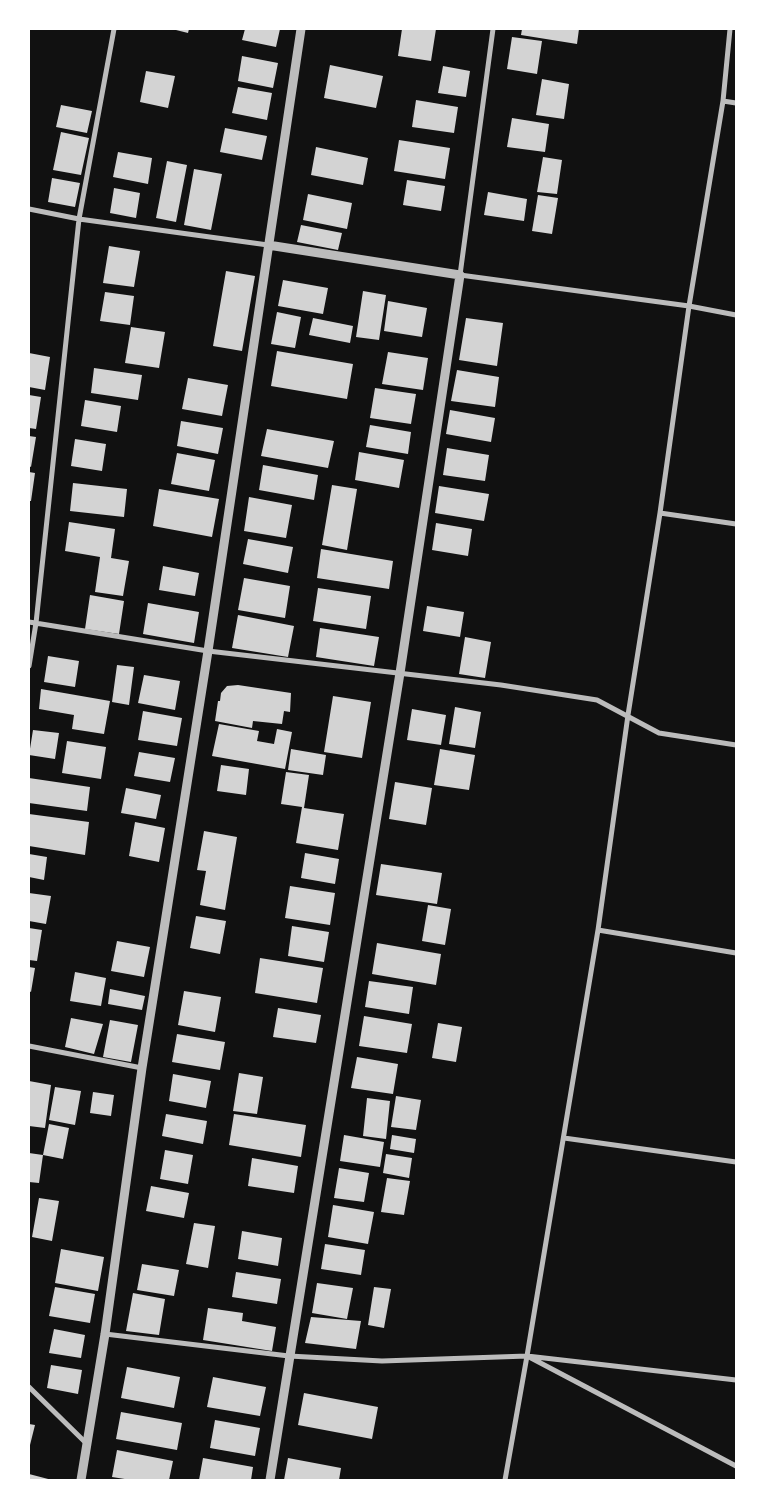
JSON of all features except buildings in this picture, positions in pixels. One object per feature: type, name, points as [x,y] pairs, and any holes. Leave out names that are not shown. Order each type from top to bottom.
[{"type":"street","points":[[29,666],[36,623],[79,219],[114,29]]},
{"type":"street","points":[[81,1480],[105,1334],[142,1068],[208,651],[300,29]]},
{"type":"street","points":[[270,1480],[400,673],[460,275],[494,29]]},
{"type":"street","points":[[505,1480],[598,930],[689,306],[723,101],[730,29]]},
{"type":"street","points":[[723,101],[736,103]]},
{"type":"street","points":[[29,209],[79,219],[268,244],[460,275],[736,314]]},
{"type":"street","points":[[660,513],[736,524]]},
{"type":"street","points":[[29,622],[208,651],[501,685],[597,700],[659,733],[736,745]]},
{"type":"street","points":[[598,930],[736,953]]},
{"type":"street","points":[[29,1046],[142,1068]]},
{"type":"street","points":[[564,1138],[736,1162]]},
{"type":"street","points":[[105,1334],[289,1356],[382,1361],[527,1356],[736,1380]]},
{"type":"street","points":[[527,1356],[736,1466]]},
{"type":"street","points":[[29,1387],[86,1444]]}]
